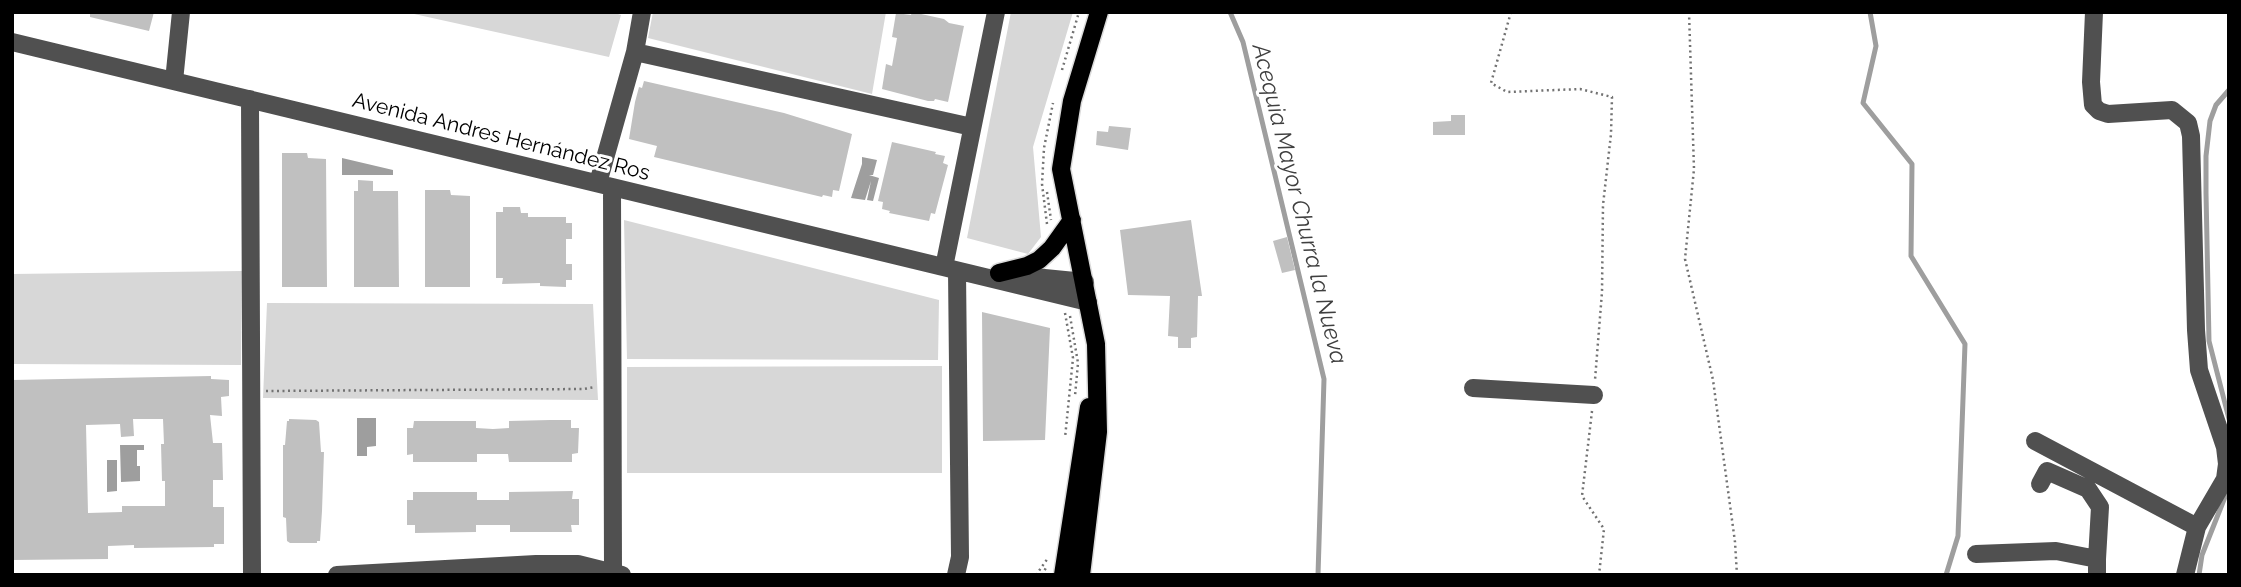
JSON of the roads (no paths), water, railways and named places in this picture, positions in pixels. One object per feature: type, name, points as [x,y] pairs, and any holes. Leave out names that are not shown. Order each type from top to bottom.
[{"type":"main road","points":[[1081,575],[1098,432],[1096,344],[1061,169],[1072,101],[1099,12]]},
{"type":"main road","points":[[999,273],[1039,260],[1052,248],[1072,220]]},
{"type":"main road","points":[[1063,575],[1096,358]]},
{"type":"street","points":[[174,81],[181,12]]},
{"type":"street","points":[[337,575],[536,564],[578,564],[618,574],[605,185],[642,12]]},
{"type":"street","points":[[956,575],[960,557],[950,269],[972,127],[996,12]]},
{"type":"street","points":[[2094,12],[2091,82],[2093,105],[2108,114],[2172,110],[2189,123],[2199,370],[2225,447],[2227,464],[2225,479],[2197,527],[2185,575]]},
{"type":"street","name":"Avenida Andres Hernández Ros","points":[[12,42],[1088,302]]},
{"type":"street","points":[[635,52],[972,127]]},
{"type":"street","points":[[250,99],[252,575]]},
{"type":"street","name":"Avenida Andres Hernández Ros","points":[[980,276],[999,273],[1085,282]]},
{"type":"street","points":[[1473,388],[1594,396]]},
{"type":"street","points":[[2035,441],[2197,527]]},
{"type":"street","points":[[1976,554],[2056,551],[2097,567],[2100,507],[2088,489],[2047,471],[2040,484]]},
{"type":"waterway","name":"Acequia Mayor Churra la Nueva","points":[[1230,12],[1243,42],[1324,379],[1318,575]]},
{"type":"waterway","points":[[1870,12],[1876,46],[1863,103],[1912,164],[1911,256],[1965,344],[1958,536],[1946,575]]},
{"type":"waterway","points":[[2229,90],[2216,105],[2210,121],[2206,156],[2209,341],[2229,419]]},
{"type":"waterway","points":[[2199,575],[2202,555],[2227,492]]}]
